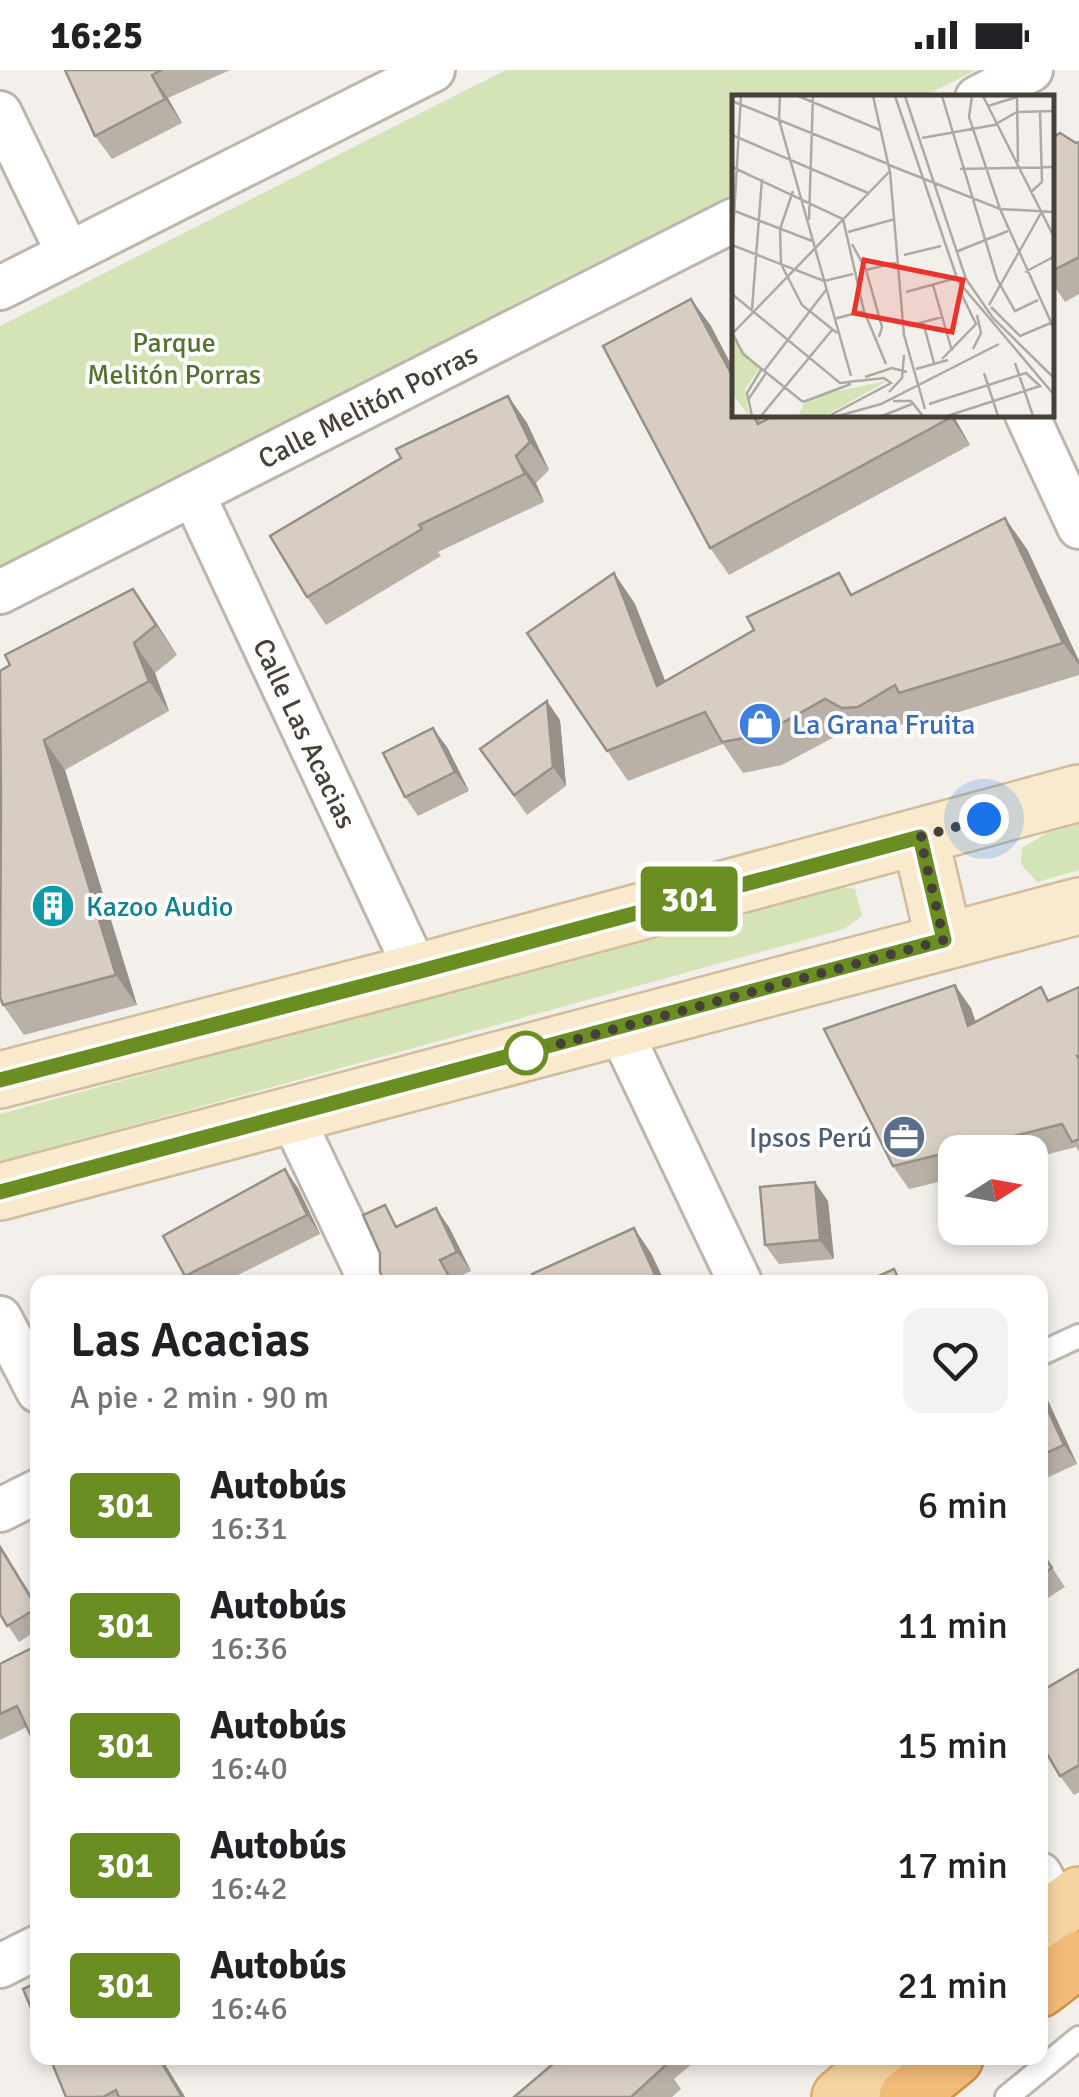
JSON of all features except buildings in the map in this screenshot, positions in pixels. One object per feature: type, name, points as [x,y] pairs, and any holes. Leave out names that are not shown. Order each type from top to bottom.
[{"type":"highway","points":[[1048,1983],[1079,1959]]},
{"type":"highway","points":[[907,2097],[946,2065]]},
{"type":"main road","points":[[0,1080],[1079,793]]},
{"type":"main road","points":[[920,837],[944,940]]},
{"type":"main road","points":[[0,1192],[1079,906]]},
{"type":"main road","points":[[840,2097],[878,2065]]},
{"type":"street","points":[[0,288],[433,70]]},
{"type":"street","points":[[983,95],[1031,70]]},
{"type":"street","points":[[0,113],[68,252]]},
{"type":"street","name":"Calle Melitón Porras","points":[[0,592],[732,221]]},
{"type":"street","points":[[1027,418],[1079,527]]},
{"type":"street","name":"Calle Las Acacias","points":[[194,496],[417,972]]},
{"type":"street","points":[[619,1028],[737,1275]]},
{"type":"street","points":[[291,1115],[368,1275]]},
{"type":"street","points":[[0,1318],[30,1376]]},
{"type":"street","points":[[0,1510],[30,1495]]},
{"type":"street","points":[[0,1966],[30,1951]]},
{"type":"lane","points":[[1048,1350],[1079,1336]]},
{"type":"lane","points":[[1048,2063],[1079,2038]]},
{"type":"lane","points":[[1006,2097],[1046,2065]]},
{"type":"green space","name":"Parque Melitón Porras","points":[[506,70],[976,70],[926,95],[732,95],[732,194],[0,566],[0,326]]},
{"type":"green space","points":[[1079,824],[1079,870],[1037,882],[1021,864],[1022,848],[1047,833]]},
{"type":"green space","points":[[834,886],[855,889],[862,916],[844,929],[0,1162],[0,1114]]},
{"type":"bus line","name":"301","points":[[0,1080],[920,837],[944,940],[0,1192]]},
{"type":"place","name":"La Grana Fruita","points":[[760,724]]},
{"type":"place","name":"Kazoo Audio","points":[[53,906]]},
{"type":"place","name":"Ipsos Perú","points":[[904,1137]]},
{"type":"route","points":[[526,1053],[944,940],[920,837],[984,819]]}]
